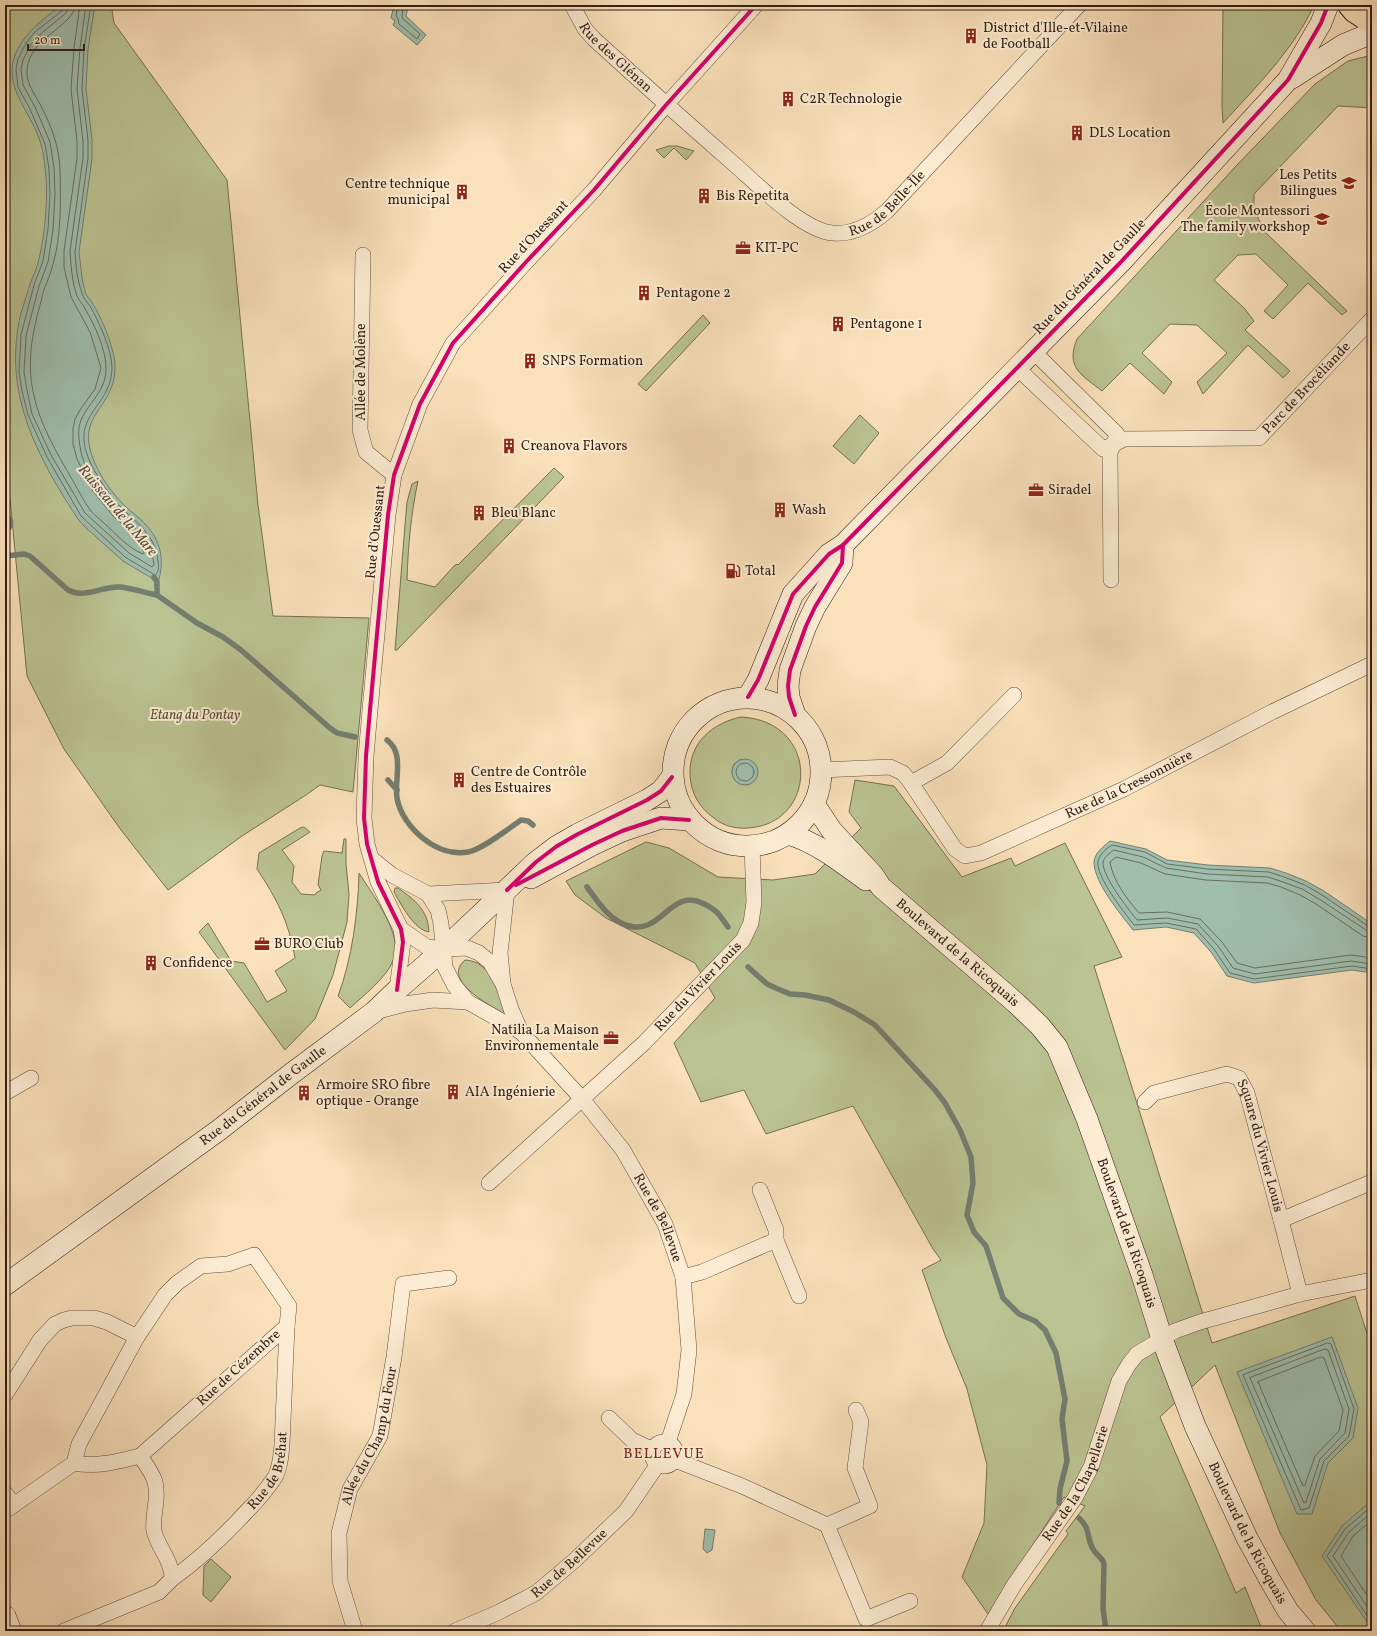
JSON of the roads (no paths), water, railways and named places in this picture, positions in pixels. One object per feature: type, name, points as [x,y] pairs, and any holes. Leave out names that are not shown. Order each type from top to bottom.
[{"type":"main road","name":"Rue du Général de Gaulle","points":[[748,697],[758,680],[793,594],[829,554],[843,546],[1034,352],[1124,258],[1288,80],[1321,23],[1328,5]]},
{"type":"main road","points":[[1349,5],[1372,23]]},
{"type":"main road","name":"Rue du Général de Gaulle","points":[[1288,80],[1343,46],[1372,32]]},
{"type":"main road","points":[[795,715],[789,697],[788,686],[790,670],[812,614],[842,563],[843,546]]},
{"type":"main road","points":[[748,697],[781,705],[795,715],[809,731],[818,749],[821,770],[820,787],[814,804],[803,821],[788,834],[776,840],[752,846],[728,844],[707,835],[689,820],[680,807],[672,777],[674,756],[681,735],[695,718],[712,705],[730,699],[748,697]]},
{"type":"main road","name":"Rue du Général de Gaulle","points":[[5,1285],[219,1130],[374,1012],[444,949],[536,862],[557,846],[647,800],[661,791],[672,777]]},
{"type":"main road","name":"Boulevard de la Ricoquais","points":[[814,804],[832,831],[873,875],[880,887],[1016,1003],[1040,1026],[1057,1047],[1087,1119],[1142,1275],[1162,1339],[1195,1426],[1247,1538],[1288,1611],[1305,1631]]},
{"type":"main road","name":"Rue du Général de Gaulle","points":[[507,890],[592,845],[622,831],[661,818],[689,820]]},
{"type":"main road","name":"Boulevard de la Ricoquais","points":[[788,834],[819,847],[869,883],[880,887]]},
{"type":"main road","points":[[5,1616],[11,1631]]},
{"type":"street","name":"Rue des Glénan","points":[[572,5],[585,29],[594,39],[666,105]]},
{"type":"street","name":"Rue d'Ouessant","points":[[397,990],[403,942],[401,929],[378,882],[367,844],[364,818],[366,756],[388,522],[394,475],[420,404],[453,343],[526,262],[594,190],[666,105],[756,5]]},
{"type":"street","name":"Rue de Belle-Île","points":[[666,105],[789,211],[816,228],[832,233],[859,229],[875,222],[887,211],[1079,5]]},
{"type":"street","name":"Allée de Molène","points":[[363,255],[361,291],[360,430],[366,452],[394,475]]},
{"type":"street","name":"Parc de Brocéliande","points":[[1018,368],[1103,449],[1124,439],[1259,438],[1372,320]]},
{"type":"street","points":[[1034,352],[1117,434],[1110,452],[1111,580]]},
{"type":"street","name":"Rue de la Cressonnière","points":[[821,770],[890,768],[902,773],[911,783],[955,849],[965,856],[982,853],[1124,789],[1272,712],[1372,664]]},
{"type":"street","points":[[911,783],[947,762],[1014,694]]},
{"type":"street","name":"Rue du Vivier Louis","points":[[489,1183],[583,1100],[644,1043],[743,940],[751,923],[754,902],[752,846]]},
{"type":"street","points":[[372,859],[392,875],[428,894],[438,910],[444,949]]},
{"type":"street","points":[[428,894],[507,890]]},
{"type":"street","name":"Rue de Bellevue","points":[[507,890],[500,954],[503,984],[511,1009],[521,1032]]},
{"type":"street","name":"Rue d'Ouessant","points":[[401,929],[426,947],[444,949]]},
{"type":"street","name":"Rue de Bellevue","points":[[503,984],[490,962],[479,953],[467,948],[444,949],[446,967],[454,985],[468,1002],[521,1032],[583,1100],[623,1150],[665,1224],[683,1277],[689,1350],[684,1394],[668,1442]]},
{"type":"street","name":"Rue de Bellevue","points":[[374,1012],[405,1004],[433,1000],[468,1002]]},
{"type":"street","name":"Square du Vivier Louis","points":[[1145,1102],[1154,1093],[1227,1074],[1239,1078],[1247,1093],[1300,1294]]},
{"type":"street","points":[[5,1093],[31,1078]]},
{"type":"street","name":"Square du Vivier Louis","points":[[1281,1220],[1372,1182]]},
{"type":"street","points":[[760,1190],[776,1230],[776,1240],[799,1296]]},
{"type":"street","points":[[683,1277],[702,1272],[776,1240]]},
{"type":"street","name":"Rue de Cézembre","points":[[254,1255],[290,1306],[287,1326],[140,1456],[115,1463],[90,1465],[74,1463],[79,1444],[137,1337],[165,1295],[177,1283],[201,1266],[228,1264],[254,1255]]},
{"type":"street","name":"Allée du Champ du Four","points":[[355,1631],[340,1581],[339,1533],[350,1489],[380,1436],[394,1357],[404,1284],[449,1278]]},
{"type":"street","name":"Rue de la Chapellerie","points":[[987,1631],[1014,1585],[1075,1498],[1091,1467],[1119,1381],[1129,1364],[1138,1354],[1175,1331],[1200,1322],[1300,1294],[1372,1280]]},
{"type":"street","points":[[5,1395],[40,1340],[55,1324],[64,1320],[72,1318],[94,1318],[107,1322],[137,1337]]},
{"type":"street","name":"Rue de Bréhat","points":[[64,1631],[159,1592],[172,1579],[196,1561],[232,1528],[275,1477],[282,1450],[287,1326]]},
{"type":"street","points":[[827,1525],[870,1506],[855,1468],[861,1422],[856,1410]]},
{"type":"street","points":[[609,1418],[632,1440],[655,1457],[669,1465],[675,1460]]},
{"type":"street","points":[[655,1457],[660,1442],[668,1442],[675,1447],[675,1460]]},
{"type":"street","points":[[140,1456],[156,1480],[157,1492],[154,1529],[168,1560],[172,1572],[172,1579]]},
{"type":"street","name":"Rue de Bellevue","points":[[455,1631],[497,1613],[536,1593],[575,1560],[626,1511],[655,1457]]},
{"type":"street","points":[[675,1460],[742,1486],[827,1525],[866,1619],[910,1601]]},
{"type":"street","points":[[5,1493],[9,1508],[74,1463]]},
{"type":"water","points":[[62,5],[95,5],[88,49],[86,89],[92,140],[92,159],[79,252],[84,289],[108,335],[115,362],[115,369],[113,383],[92,422],[89,433],[89,445],[94,461],[107,485],[125,506],[145,524],[155,537],[161,559],[158,582],[155,582],[150,577],[123,561],[78,519],[36,446],[20,396],[16,369],[16,342],[21,313],[37,266],[41,249],[45,226],[47,190],[45,164],[41,146],[33,124],[18,97],[12,78],[12,68],[18,49],[28,34]]},
{"type":"water","points":[[394,5],[408,7],[406,16],[426,35],[417,45],[393,25],[395,21],[391,18]]},
{"type":"water","points":[[745,759],[754,763],[758,772],[754,781],[745,785],[736,781],[732,772],[736,763]]},
{"type":"water","points":[[1110,841],[1146,849],[1167,860],[1208,865],[1270,868],[1306,881],[1324,891],[1372,924],[1372,973],[1352,970],[1254,983],[1227,976],[1211,952],[1194,933],[1166,927],[1133,930],[1103,889],[1095,871],[1094,859],[1100,850]]},
{"type":"water","points":[[1332,1337],[1358,1408],[1353,1438],[1328,1463],[1312,1514],[1297,1514],[1237,1372]]},
{"type":"water","points":[[1372,1500],[1372,1629],[1322,1556],[1342,1526]]},
{"type":"water","points":[[705,1529],[715,1530],[712,1550],[707,1553],[703,1549]]},
{"type":"waterway","name":"Ruisseau de la Mare","points":[[5,516],[11,521],[9,528],[5,532]]},
{"type":"waterway","name":"Ruisseau de la Mare","points":[[5,556],[24,554],[30,556],[68,590],[74,592],[87,593],[107,588],[120,587],[157,595]]},
{"type":"waterway","name":"Ruisseau de la Mare","points":[[154,577],[157,582],[157,595],[197,623],[223,637],[241,650],[330,728],[337,733],[355,737]]},
{"type":"waterway","name":"Ruisseau de la Mare","points":[[387,740],[396,752],[398,767],[396,791],[400,809],[413,829],[433,845],[456,853],[468,852],[488,843],[521,820],[528,821],[533,825]]},
{"type":"waterway","points":[[388,780],[397,790]]},
{"type":"waterway","name":"Ruisseau de la Mare","points":[[587,887],[600,905],[610,915],[622,924],[629,926],[640,927],[650,924],[674,906],[691,900],[707,905],[714,910],[728,927]]},
{"type":"waterway","name":"Ruisseau de la Mare","points":[[748,967],[767,984],[790,994],[805,995],[829,1000],[854,1012],[875,1025],[935,1090],[945,1103],[960,1130],[971,1157],[973,1183],[967,1215],[974,1232],[986,1246],[1003,1298],[1019,1314],[1035,1321],[1045,1330],[1056,1353],[1065,1399],[1062,1419],[1067,1461],[1060,1489],[1059,1503]]},
{"type":"waterway","name":"Ruisseau de la Mare","points":[[1079,1518],[1087,1529],[1093,1549],[1104,1564],[1103,1608],[1106,1631]]},
{"type":"place","name":"District d'Ille-et-Vilaine de Football","points":[[971,36]]},
{"type":"place","name":"C2R Technologie","points":[[788,99]]},
{"type":"place","name":"DLS Location","points":[[1077,133]]},
{"type":"place","name":"Les Petits Bilingues","points":[[1349,183]]},
{"type":"place","name":"Centre technique municipal","points":[[462,192]]},
{"type":"place","name":"Bis Repetita","points":[[704,196]]},
{"type":"place","name":"École Montessori The family workshop","points":[[1322,219]]},
{"type":"place","name":"KIT-PC","points":[[743,248]]},
{"type":"place","name":"Pentagone 2","points":[[644,293]]},
{"type":"place","name":"Pentagone 1","points":[[838,324]]},
{"type":"place","name":"SNPS Formation","points":[[530,361]]},
{"type":"place","name":"Creanova Flavors","points":[[509,446]]},
{"type":"place","name":"Siradel","points":[[1036,490]]},
{"type":"place","name":"Wash","points":[[780,510]]},
{"type":"place","name":"Bleu Blanc","points":[[479,513]]},
{"type":"place","name":"Total","points":[[733,571]]},
{"type":"place","name":"Centre de Contrôle des Estuaires","points":[[459,780]]},
{"type":"place","name":"BURO Club","points":[[262,944]]},
{"type":"place","name":"Confidence","points":[[151,963]]},
{"type":"place","name":"Natilia La Maison Environnementale","points":[[611,1038]]},
{"type":"place","name":"AIA Ingénierie","points":[[453,1092]]},
{"type":"place","name":"Armoire SRO fibre optique - Orange","points":[[304,1093]]},
{"type":"district","name":"BELLEVUE","points":[[664,1454]]},
{"type":"park label","name":"Etang du Pontay","points":[[195,715]]}]
